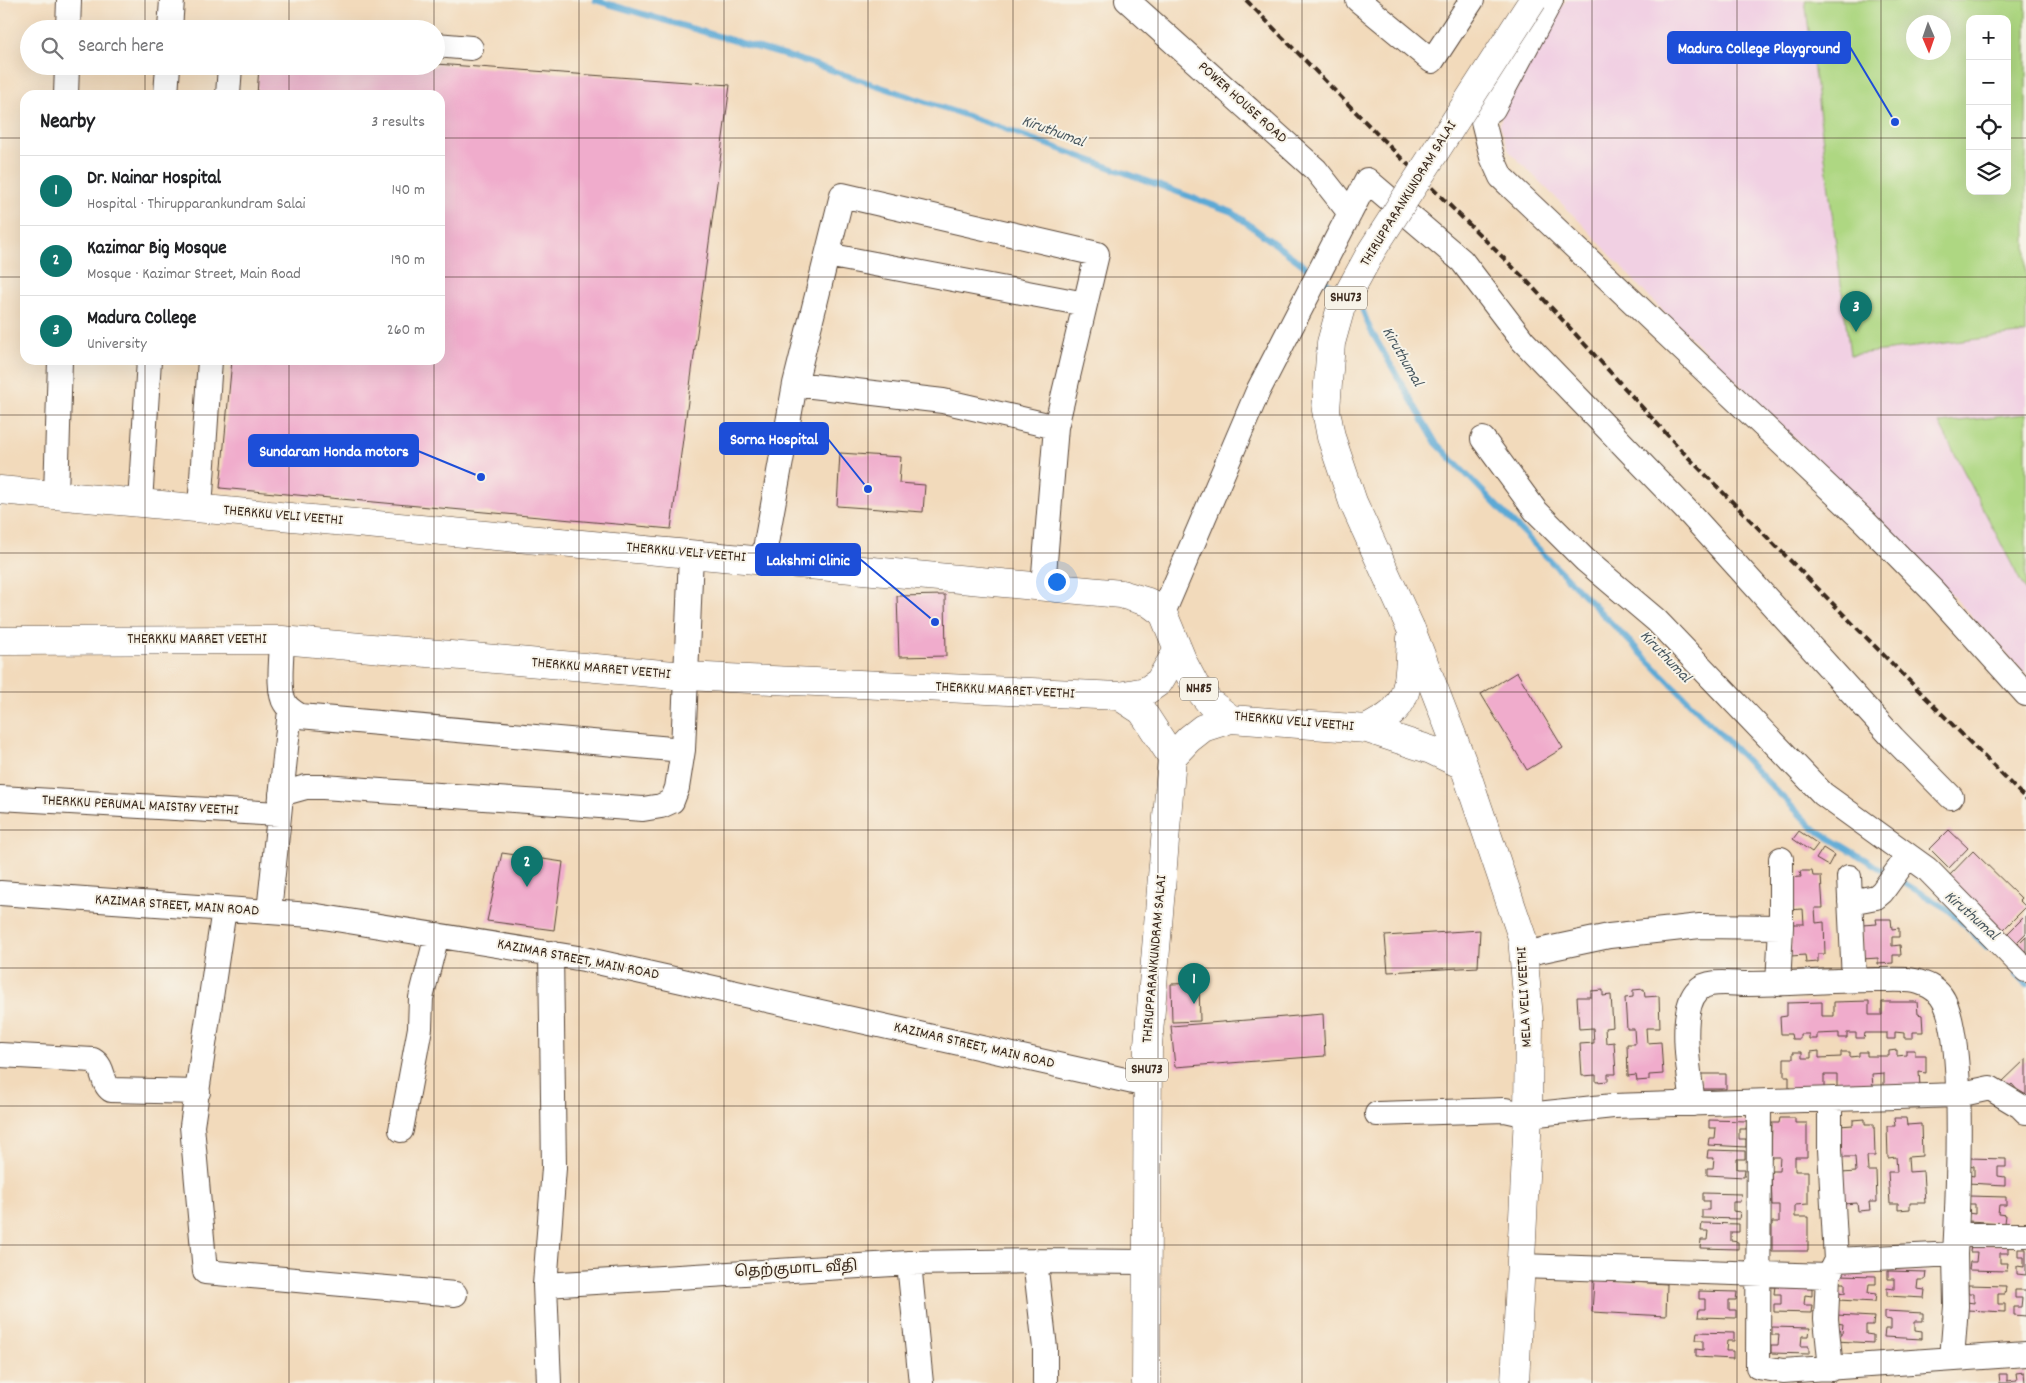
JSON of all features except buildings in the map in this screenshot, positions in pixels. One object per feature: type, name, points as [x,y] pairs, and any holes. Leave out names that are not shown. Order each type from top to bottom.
[{"type":"main road","name":"THIRUPPARANKUNDRAM SALAI","points":[[1367,729],[1394,712],[1405,695],[1412,629],[1353,502],[1331,437],[1326,410],[1331,343],[1341,307],[1372,250],[1533,0]]},
{"type":"main road","name":"THERKKU VELI VEETHI","points":[[0,490],[1121,594],[1148,602],[1163,613],[1178,650],[1195,684],[1210,704],[1231,719],[1367,729],[1431,750],[1464,766]]},
{"type":"main road","name":"MELA VELI VEETHI","points":[[1412,629],[1464,766],[1522,936],[1529,1019],[1528,1115],[1515,1383]]},
{"type":"main road","name":"THERKKU MARRET VEETHI","points":[[0,641],[282,640],[685,676],[1119,696],[1146,691],[1159,682],[1178,650]]},
{"type":"main road","points":[[1119,696],[1142,711],[1172,757],[1189,739],[1204,728],[1231,719]]},
{"type":"main road","name":"THIRUPPARANKUNDRAM SALAI","points":[[1146,1383],[1148,1045],[1172,757]]},
{"type":"street","points":[[68,0],[68,20]]},
{"type":"street","points":[[171,20],[172,0]]},
{"type":"street","name":"POWER HOUSE ROAD","points":[[1127,0],[1316,170],[1350,213]]},
{"type":"street","points":[[1358,0],[1432,61],[1472,0]]},
{"type":"street","points":[[1551,0],[1493,109],[1482,117],[1492,157],[1501,177],[1872,529],[1934,592],[2026,694]]},
{"type":"street","points":[[445,46],[471,48]]},
{"type":"street","points":[[66,90],[67,75]]},
{"type":"street","points":[[166,90],[167,75]]},
{"type":"street","points":[[228,90],[229,75]]},
{"type":"street","points":[[1163,613],[1258,392],[1367,180],[1462,261],[1523,342],[1692,516],[1893,738],[1951,797]]},
{"type":"street","points":[[762,560],[795,384],[842,195],[1097,254],[1056,427],[1043,586]]},
{"type":"street","points":[[827,255],[1085,304]]},
{"type":"street","points":[[56,495],[60,365]]},
{"type":"street","points":[[140,503],[149,365]]},
{"type":"street","points":[[200,508],[210,365]]},
{"type":"street","points":[[795,384],[943,401],[1056,427]]},
{"type":"street","points":[[1483,439],[1535,510],[1585,560],[1656,620],[1823,794],[1926,869],[2026,970]]},
{"type":"street","points":[[282,640],[281,689],[283,702],[290,710],[300,716],[683,750],[691,554]]},
{"type":"street","points":[[269,912],[290,710]]},
{"type":"street","name":"THERKKU PERUMAL MAISTRY VEETHI","points":[[0,798],[280,804],[306,787],[323,787],[643,809],[661,806],[672,801],[678,788],[683,750]]},
{"type":"street","points":[[1850,902],[1876,897],[1882,892],[1908,856]]},
{"type":"street","points":[[1778,984],[1781,927],[1780,859]]},
{"type":"street","points":[[1849,878],[1854,980]]},
{"type":"street","name":"KAZIMAR STREET, MAIN ROAD","points":[[0,893],[310,915],[584,959],[1147,1085]]},
{"type":"street","points":[[224,909],[192,1126],[205,1272],[455,1294]]},
{"type":"street","points":[[1524,954],[1609,936],[1700,926],[1781,927]]},
{"type":"street","points":[[401,1130],[420,1028],[422,998],[437,935]]},
{"type":"street","points":[[549,1383],[545,1285],[554,1168],[551,954]]},
{"type":"street","points":[[1693,1104],[1687,1021],[1689,1004],[1698,990],[1710,984],[1778,984],[1854,980],[1914,981],[1931,986],[1942,997],[1952,1022],[1958,1094],[1956,1306],[1952,1359]]},
{"type":"street","points":[[0,1055],[93,1060],[100,1068],[110,1090],[198,1092]]},
{"type":"street","points":[[1377,1114],[1505,1110],[1528,1115],[1613,1106],[1830,1100],[1958,1094],[1990,1088],[2020,1106],[2026,1112]]},
{"type":"street","points":[[1830,1100],[1832,1268],[1826,1318],[1830,1368]]},
{"type":"street","points":[[1759,1102],[1758,1367],[1783,1371],[2026,1354]]},
{"type":"street","points":[[1520,1266],[1758,1273],[1832,1268],[1956,1245],[2026,1235]]},
{"type":"street","points":[[1035,1261],[1045,1348],[1046,1383]]},
{"type":"street","name":"தெற்குமாட வீதி","points":[[545,1285],[910,1263],[1146,1262]]},
{"type":"street","points":[[910,1263],[920,1383]]},
{"type":"shaded area","points":[[1566,0],[2026,0],[2026,674],[1904,544],[1647,295],[1584,226],[1509,151],[1500,125],[1504,99],[1519,71]]},
{"type":"green space","points":[[1805,0],[2026,0],[2026,333],[1850,355]]},
{"type":"green space","points":[[2026,414],[2026,592],[1939,423]]},
{"type":"waterway","name":"Kiruthumal","points":[[595,0],[807,62],[997,126],[1232,212],[1314,273]]},
{"type":"waterway","name":"Kiruthumal","points":[[1322,279],[1343,293]]},
{"type":"waterway","name":"Kiruthumal","points":[[1353,300],[1361,306],[1370,329],[1436,443],[1565,576],[1813,828],[1949,910],[1987,947]]},
{"type":"waterway","name":"Kiruthumal","points":[[2016,975],[2026,985]]},
{"type":"railway","points":[[1246,0],[1386,143],[1527,281],[1683,452],[2026,799]]},
{"type":"place","name":"Madura College Playground","points":[[1895,122]]},
{"type":"place","name":"Madura College","points":[[1856,332]]},
{"type":"place","name":"Sundaram Honda motors","points":[[481,477]]},
{"type":"place","name":"Sorna Hospital","points":[[868,489]]},
{"type":"place","name":"Lakshmi Clinic","points":[[935,622]]},
{"type":"place","name":"Kazimar Big Mosque","points":[[527,887]]},
{"type":"place","name":"Dr. Nainar Hospital","points":[[1194,1004]]}]
